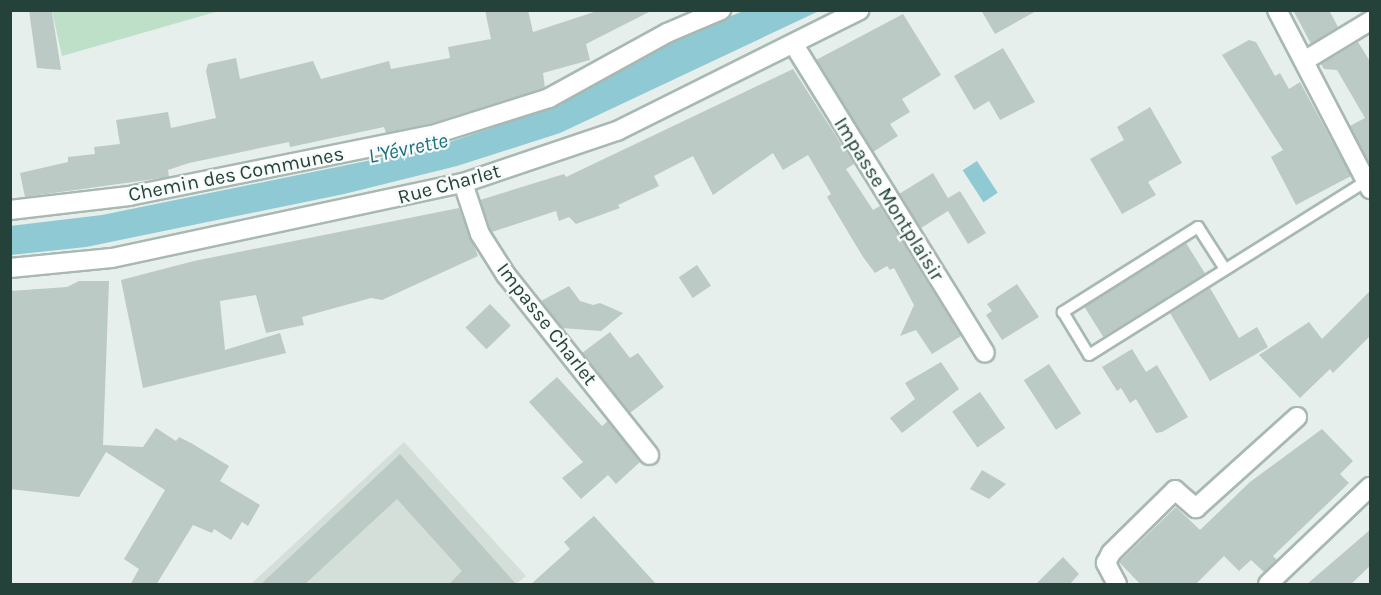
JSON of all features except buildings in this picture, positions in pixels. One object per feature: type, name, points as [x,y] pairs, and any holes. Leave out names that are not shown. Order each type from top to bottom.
[{"type":"street","name":"Chemin des Communes","points":[[10,210],[129,196],[432,135],[549,98],[667,33],[721,10]]},
{"type":"street","name":"Rue Charlet","points":[[10,268],[112,258],[463,183],[617,131],[794,45],[860,10]]},
{"type":"street","points":[[1277,10],[1369,185]]},
{"type":"street","points":[[1304,62],[1371,21]]},
{"type":"street","name":"Impasse Montplaisir","points":[[794,45],[985,353]]},
{"type":"street","name":"Impasse Charlet","points":[[463,183],[480,234],[506,275],[649,455]]},
{"type":"street","points":[[1117,585],[1106,563],[1110,553],[1175,490],[1196,508],[1297,417]]},
{"type":"street","points":[[1268,585],[1371,487]]},
{"type":"lane","points":[[1225,269],[1198,227],[1063,312],[1089,355],[1225,269],[1369,185]]},
{"type":"shaded area","points":[[404,442],[526,576],[516,584],[251,584]]},
{"type":"green space","points":[[52,10],[219,11],[62,56]]},
{"type":"water","points":[[743,11],[819,11],[560,133],[457,166],[344,194],[86,247],[11,255],[10,226],[102,215],[435,147],[533,114],[683,36]]},
{"type":"water","points":[[977,161],[998,193],[983,202],[963,170]]},
{"type":"water label","name":"L'Yévrette","points":[[408,148]]}]
